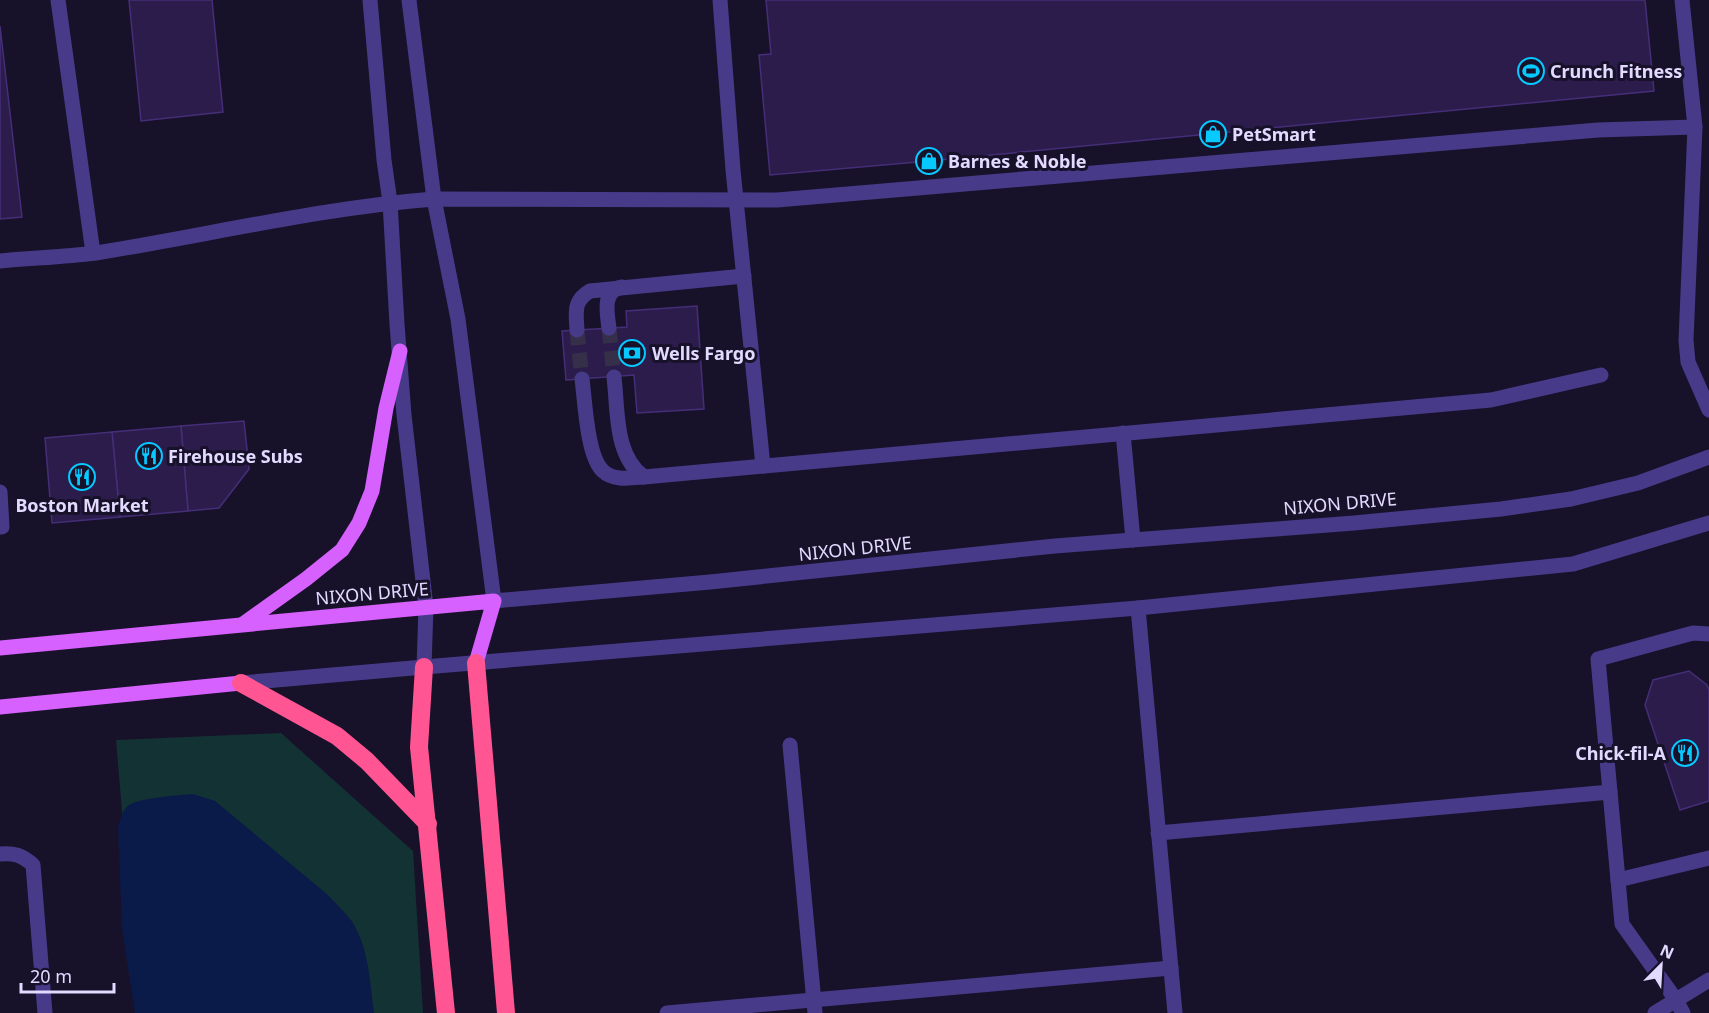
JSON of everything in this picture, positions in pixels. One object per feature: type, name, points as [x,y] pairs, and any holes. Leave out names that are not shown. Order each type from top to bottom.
[{"type":"highway","points":[[476,663],[506,1013]]},
{"type":"highway","points":[[424,666],[419,747],[446,1013]]},
{"type":"highway","points":[[241,683],[337,736],[367,761],[428,824]]},
{"type":"main road","points":[[242,625],[342,550],[359,523],[372,491],[386,408],[400,351]]},
{"type":"main road","name":"NIXON DRIVE","points":[[0,648],[494,601]]},
{"type":"main road","points":[[476,663],[494,601]]},
{"type":"main road","points":[[0,707],[241,683]]},
{"type":"street","points":[[58,0],[93,253]]},
{"type":"street","points":[[370,0],[384,160],[390,202],[404,415],[426,607],[424,666]]},
{"type":"street","points":[[409,0],[434,198],[458,319],[494,601]]},
{"type":"street","points":[[720,0],[763,466]]},
{"type":"street","points":[[1682,0],[1695,127],[1686,340],[1688,362],[1709,410]]},
{"type":"street","points":[[0,261],[93,253],[319,212],[434,198],[777,200],[1598,130],[1695,127]]},
{"type":"street","points":[[577,330],[575,309],[577,303],[584,294],[590,291],[744,276]]},
{"type":"street","points":[[609,328],[606,302],[616,288],[628,286]]},
{"type":"street","points":[[582,379],[590,442],[596,460],[603,471],[616,477],[763,466],[1491,400],[1601,375]]},
{"type":"street","points":[[614,377],[623,446],[635,470],[648,476]]},
{"type":"street","points":[[1123,433],[1133,540]]},
{"type":"street","name":"NIXON DRIVE","points":[[494,601],[710,582],[1055,546],[1501,509],[1571,499],[1638,483],[1709,457]]},
{"type":"street","points":[[0,492],[2,527],[0,527]]},
{"type":"street","points":[[241,683],[1138,608],[1573,564],[1709,523]]},
{"type":"street","points":[[1138,608],[1175,1013]]},
{"type":"street","points":[[1679,1006],[1622,924],[1598,659],[1693,633],[1709,634]]},
{"type":"street","points":[[790,745],[814,1006]]},
{"type":"street","points":[[1158,833],[1610,792]]},
{"type":"street","points":[[0,854],[15,853],[24,857],[33,866],[45,1013]]},
{"type":"street","points":[[1618,880],[1709,858]]},
{"type":"street","points":[[667,1013],[814,1006],[1171,968]]},
{"type":"street","points":[[1655,1013],[1679,1006],[1709,980]]},
{"type":"green space","points":[[281,733],[413,851],[423,1013],[139,1013],[116,740]]},
{"type":"water","points":[[193,794],[215,801],[328,895],[353,923],[366,955],[374,1013],[135,1013],[122,929],[118,827],[129,805],[142,800]]},
{"type":"building","points":[[129,0],[212,0],[223,112],[141,121]]},
{"type":"building","points":[[766,0],[1645,0],[1654,91],[770,175],[759,55],[771,54]]},
{"type":"building","points":[[0,26],[22,217],[0,219]]},
{"type":"building","name":"Wells Fargo","points":[[697,306],[704,409],[637,413],[634,375],[566,380],[562,331],[627,327],[626,311]]},
{"type":"building","points":[[244,421],[249,469],[219,508],[188,511],[181,426]]},
{"type":"building","name":"Firehouse Subs","points":[[181,426],[188,511],[120,517],[112,432]]},
{"type":"building","name":"Boston Market","points":[[112,432],[120,517],[52,523],[45,438]]},
{"type":"building","name":"Chick-fil-A","points":[[1689,671],[1707,685],[1709,690],[1709,801],[1680,810],[1645,705],[1653,680]]},
{"type":"tunnel","points":[[609,328],[614,377]]},
{"type":"tunnel","points":[[577,330],[582,379]]},
{"type":"place","name":"Crunch Fitness","points":[[1531,71]]},
{"type":"place","name":"PetSmart","points":[[1213,134]]},
{"type":"place","name":"Barnes & Noble","points":[[929,161]]},
{"type":"place","name":"Wells Fargo","points":[[632,353]]},
{"type":"place","name":"Firehouse Subs","points":[[149,456]]},
{"type":"place","name":"Boston Market","points":[[82,477]]},
{"type":"place","name":"Chick-fil-A","points":[[1685,753]]}]
